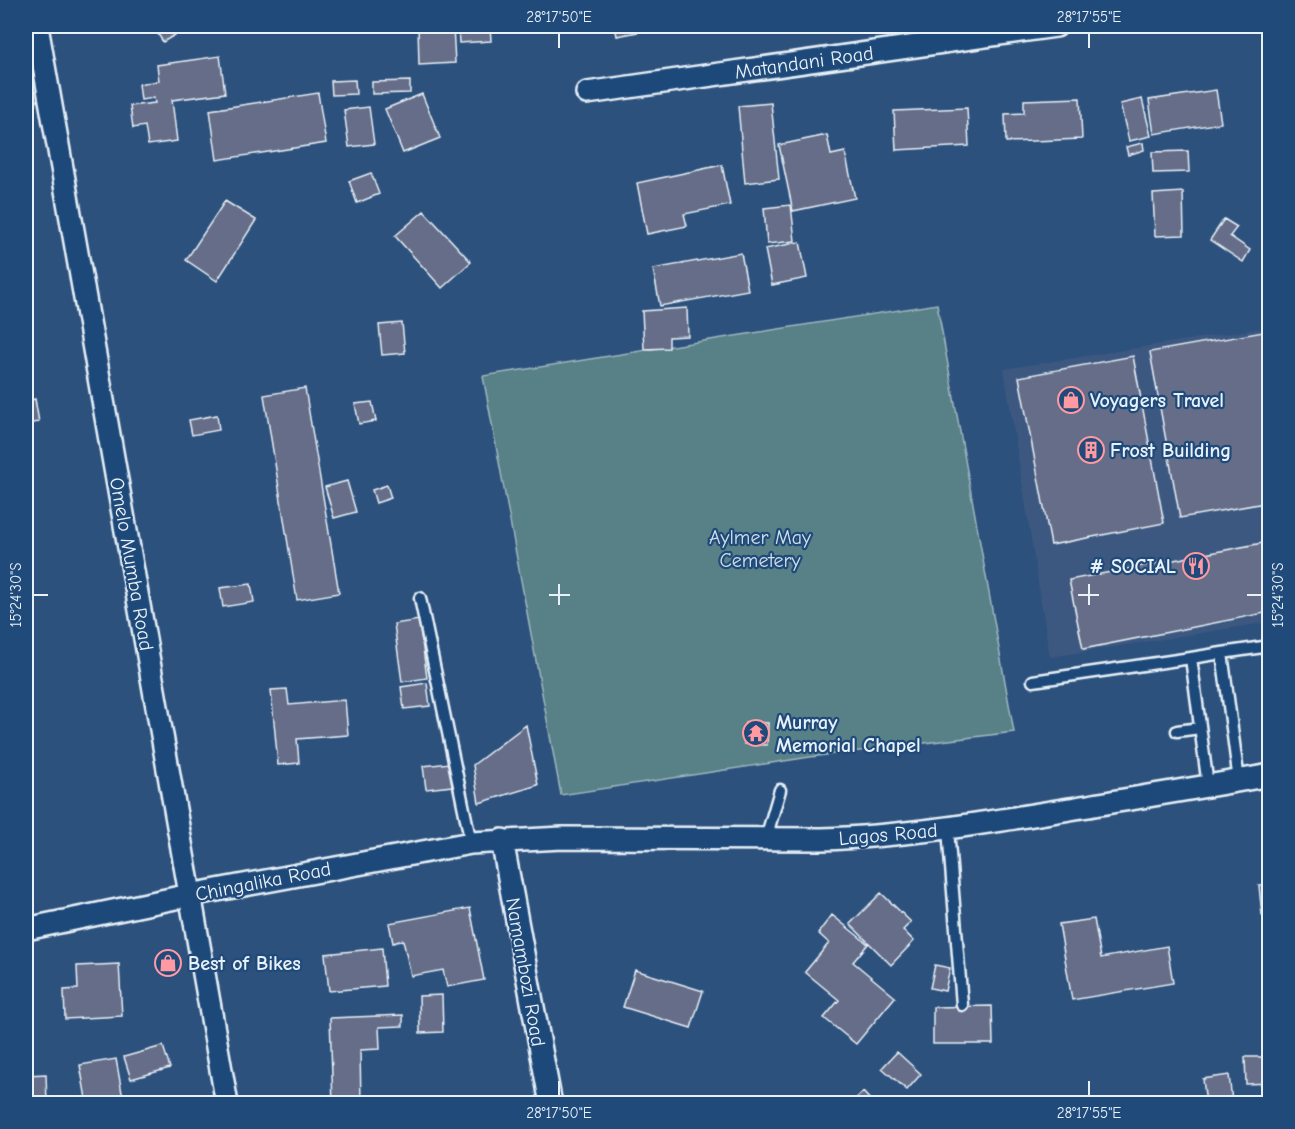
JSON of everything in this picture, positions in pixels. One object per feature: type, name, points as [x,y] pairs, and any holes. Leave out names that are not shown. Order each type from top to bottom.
[{"type":"street","name":"Omelo Mumba Road","points":[[37,26],[226,1104]]},
{"type":"street","name":"Matandani Road","points":[[587,93],[1056,26]]},
{"type":"street","name":"Lagos Road","points":[[502,840],[864,838],[948,829],[1269,775]]},
{"type":"street","name":"Chingalika Road","points":[[26,929],[190,895],[471,843],[502,840]]},
{"type":"street","name":"Namambozi Road","points":[[502,840],[551,1104]]},
{"type":"lane","points":[[420,598],[471,843]]},
{"type":"lane","points":[[1034,681],[1269,646]]},
{"type":"lane","points":[[1222,653],[1239,781]]},
{"type":"lane","points":[[1191,658],[1208,786]]},
{"type":"lane","points":[[1177,731],[1200,728]]},
{"type":"lane","points":[[766,838],[780,790]]},
{"type":"lane","points":[[948,829],[962,1005]]},
{"type":"shaded area","points":[[1269,327],[1269,622],[1050,657],[1004,369]]},
{"type":"green space","name":"Aylmer May Cemetery","points":[[937,304],[1014,732],[810,757],[561,795],[483,376]]},
{"type":"building","points":[[153,26],[190,26],[163,42]]},
{"type":"building","points":[[418,26],[453,26],[455,63],[419,65]]},
{"type":"building","points":[[458,26],[490,26],[491,41],[459,43]]},
{"type":"building","points":[[615,26],[668,26],[617,36]]},
{"type":"building","points":[[220,56],[225,93],[172,100],[177,141],[148,145],[145,126],[133,128],[130,106],[155,103],[154,98],[141,100],[139,84],[159,81],[157,65]]},
{"type":"building","points":[[355,80],[356,94],[332,95],[331,81]]},
{"type":"building","points":[[410,81],[410,93],[372,94],[372,82]]},
{"type":"building","points":[[1216,90],[1221,123],[1154,134],[1149,100]]},
{"type":"building","points":[[318,93],[326,143],[217,160],[210,110]]},
{"type":"building","points":[[422,94],[440,138],[403,153],[385,109]]},
{"type":"building","points":[[1080,98],[1082,139],[1006,142],[1005,114],[1024,113],[1024,100]]},
{"type":"building","points":[[1142,99],[1151,136],[1129,141],[1120,104]]},
{"type":"building","points":[[771,103],[779,179],[745,183],[738,106]]},
{"type":"building","points":[[369,107],[374,144],[349,147],[344,110]]},
{"type":"building","points":[[967,108],[969,146],[896,150],[894,111]]},
{"type":"building","points":[[827,135],[831,155],[845,152],[855,198],[793,211],[779,145]]},
{"type":"building","points":[[1143,143],[1144,150],[1128,155],[1126,147]]},
{"type":"building","points":[[1188,151],[1189,172],[1153,173],[1152,152]]},
{"type":"building","points":[[722,165],[730,205],[684,214],[687,226],[647,234],[637,183]]},
{"type":"building","points":[[371,173],[379,194],[357,203],[349,181]]},
{"type":"building","points":[[1183,192],[1184,235],[1155,236],[1153,194]]},
{"type":"building","points":[[225,201],[256,220],[217,281],[186,260]]},
{"type":"building","points":[[791,205],[795,241],[767,244],[764,208]]},
{"type":"building","points":[[424,211],[471,262],[442,288],[395,236]]},
{"type":"building","points":[[1224,219],[1237,227],[1230,236],[1250,250],[1243,262],[1210,240]]},
{"type":"building","points":[[800,242],[807,278],[772,285],[765,249]]},
{"type":"building","points":[[741,253],[748,290],[660,306],[653,269]]},
{"type":"building","points":[[687,308],[688,336],[669,337],[669,348],[644,349],[642,311]]},
{"type":"building","points":[[402,323],[405,353],[382,355],[379,325]]},
{"type":"building","points":[[1263,332],[1270,368],[1270,502],[1180,518],[1150,352]]},
{"type":"building","name":"Frost Building","points":[[1133,356],[1164,523],[1051,545],[1019,377]]},
{"type":"building","points":[[305,388],[339,593],[297,600],[264,395]]},
{"type":"building","points":[[35,399],[39,422],[26,424],[26,401]]},
{"type":"building","points":[[372,402],[376,421],[359,424],[355,404]]},
{"type":"building","points":[[217,415],[219,430],[192,435],[189,420]]},
{"type":"building","points":[[347,481],[356,512],[334,518],[325,487]]},
{"type":"building","points":[[387,485],[391,498],[376,503],[372,490]]},
{"type":"building","points":[[1268,542],[1270,612],[1083,649],[1069,580]]},
{"type":"building","points":[[251,584],[254,602],[223,607],[220,588]]},
{"type":"building","points":[[419,620],[427,678],[402,682],[394,624]]},
{"type":"building","points":[[427,683],[430,706],[404,709],[401,687]]},
{"type":"building","points":[[287,689],[289,705],[345,700],[348,735],[297,739],[299,763],[278,765],[271,690]]},
{"type":"building","name":"Murray Memorial Chapel","points":[[745,722],[768,723],[767,745],[744,744]]},
{"type":"building","points":[[526,725],[538,785],[479,803],[473,765]]},
{"type":"building","points":[[450,763],[452,786],[426,789],[423,766]]},
{"type":"building","points":[[1270,885],[1270,914],[1262,915],[1259,886]]},
{"type":"building","points":[[881,893],[911,922],[903,930],[914,941],[891,965],[850,924]]},
{"type":"building","points":[[470,908],[484,980],[447,987],[443,970],[411,976],[403,940],[393,943],[389,923]]},
{"type":"building","points":[[832,915],[868,944],[853,962],[895,997],[856,1044],[824,1018],[839,1000],[805,972],[829,943],[818,933]]},
{"type":"building","points":[[1094,919],[1101,958],[1167,946],[1173,983],[1072,1000],[1059,924]]},
{"type":"building","points":[[382,948],[385,986],[329,991],[325,954]]},
{"type":"building","points":[[119,964],[122,1016],[65,1019],[64,990],[78,989],[77,966]]},
{"type":"building","points":[[935,965],[950,968],[945,991],[930,988]]},
{"type":"building","points":[[635,970],[703,991],[691,1028],[623,1007]]},
{"type":"building","points":[[442,995],[443,1032],[420,1033],[419,996]]},
{"type":"building","points":[[992,1006],[993,1044],[933,1044],[933,1007]]},
{"type":"building","points":[[403,1015],[403,1026],[379,1027],[380,1049],[360,1050],[361,1104],[333,1104],[330,1018]]},
{"type":"building","points":[[163,1046],[170,1068],[131,1079],[124,1057]]},
{"type":"building","points":[[897,1052],[921,1074],[907,1090],[882,1068]]},
{"type":"building","points":[[1245,1057],[1270,1057],[1270,1083],[1246,1084]]},
{"type":"building","points":[[116,1059],[124,1104],[87,1104],[80,1065]]},
{"type":"building","points":[[46,1074],[47,1104],[26,1104],[26,1075]]},
{"type":"building","points":[[1229,1075],[1232,1101],[1206,1104],[1203,1079]]},
{"type":"building","points":[[863,1092],[874,1104],[850,1104]]},
{"type":"place","name":"Voyagers Travel","points":[[1071,400]]},
{"type":"place","name":"Frost Building","points":[[1091,450]]},
{"type":"place","name":"# SOCIAL","points":[[1196,566]]},
{"type":"place","name":"Murray Memorial Chapel","points":[[756,733]]},
{"type":"place","name":"Best of Bikes","points":[[168,963]]}]
